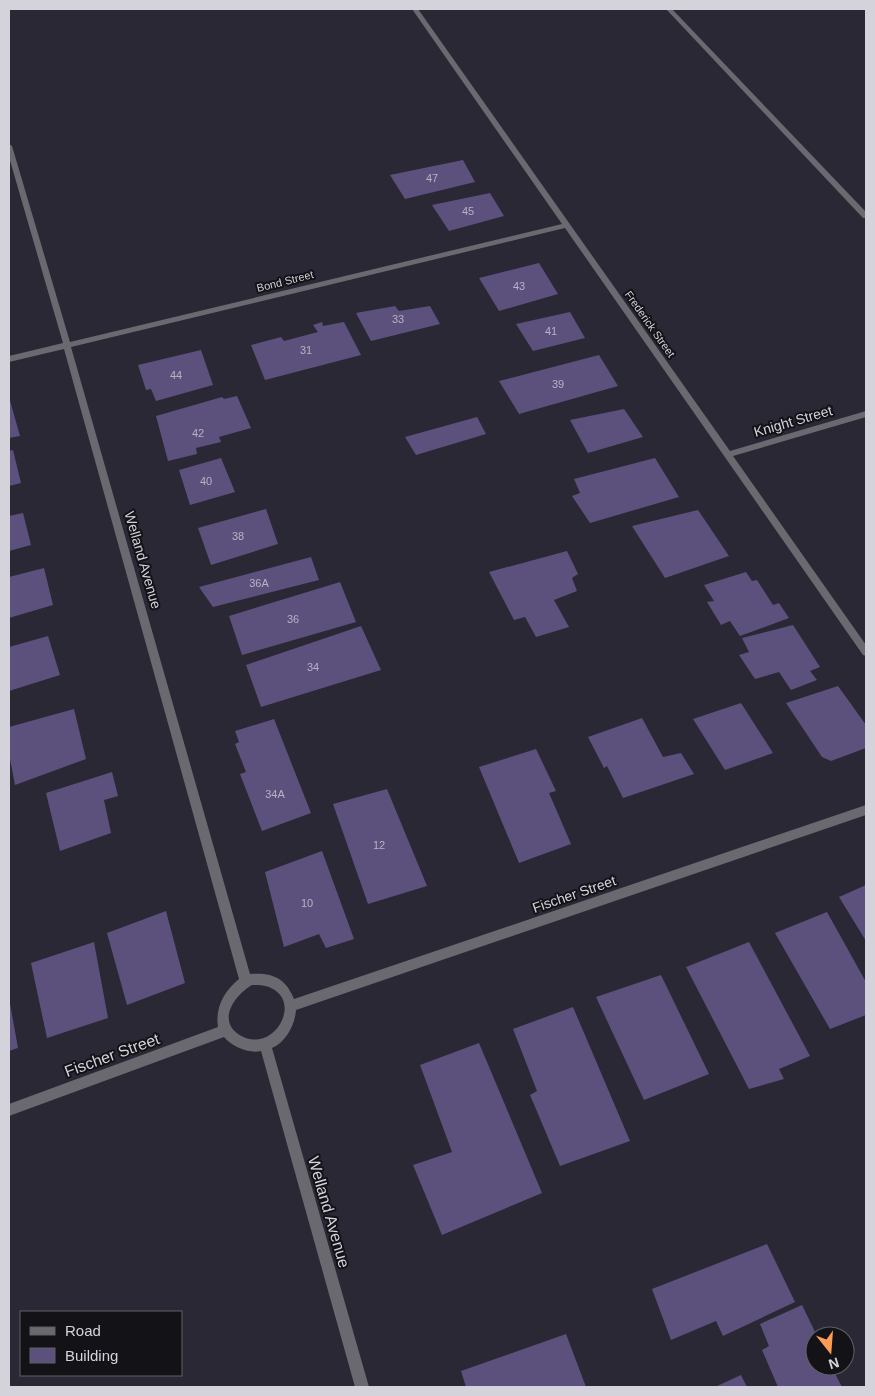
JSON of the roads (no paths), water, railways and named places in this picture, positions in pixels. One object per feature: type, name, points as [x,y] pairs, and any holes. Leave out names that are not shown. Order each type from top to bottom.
[{"type":"street","name":"Frederick Street","points":[[415,9],[866,652]]},
{"type":"street","points":[[669,9],[866,216]]},
{"type":"street","name":"Welland Avenue","points":[[9,146],[67,345],[246,982]]},
{"type":"street","name":"Bond Street","points":[[9,359],[567,225]]},
{"type":"street","name":"Knight Street","points":[[727,455],[866,414]]},
{"type":"street","name":"Fischer Street","points":[[291,1006],[866,810]]},
{"type":"street","points":[[263,978],[274,982],[283,988],[289,998],[291,1013],[288,1025],[279,1036],[265,1045],[253,1047],[245,1045],[234,1040],[226,1030],[223,1010],[226,1000],[233,990],[246,982],[263,978]]},
{"type":"street","name":"Fischer Street","points":[[9,1110],[226,1030]]},
{"type":"street","name":"Welland Avenue","points":[[265,1045],[362,1387]]}]
